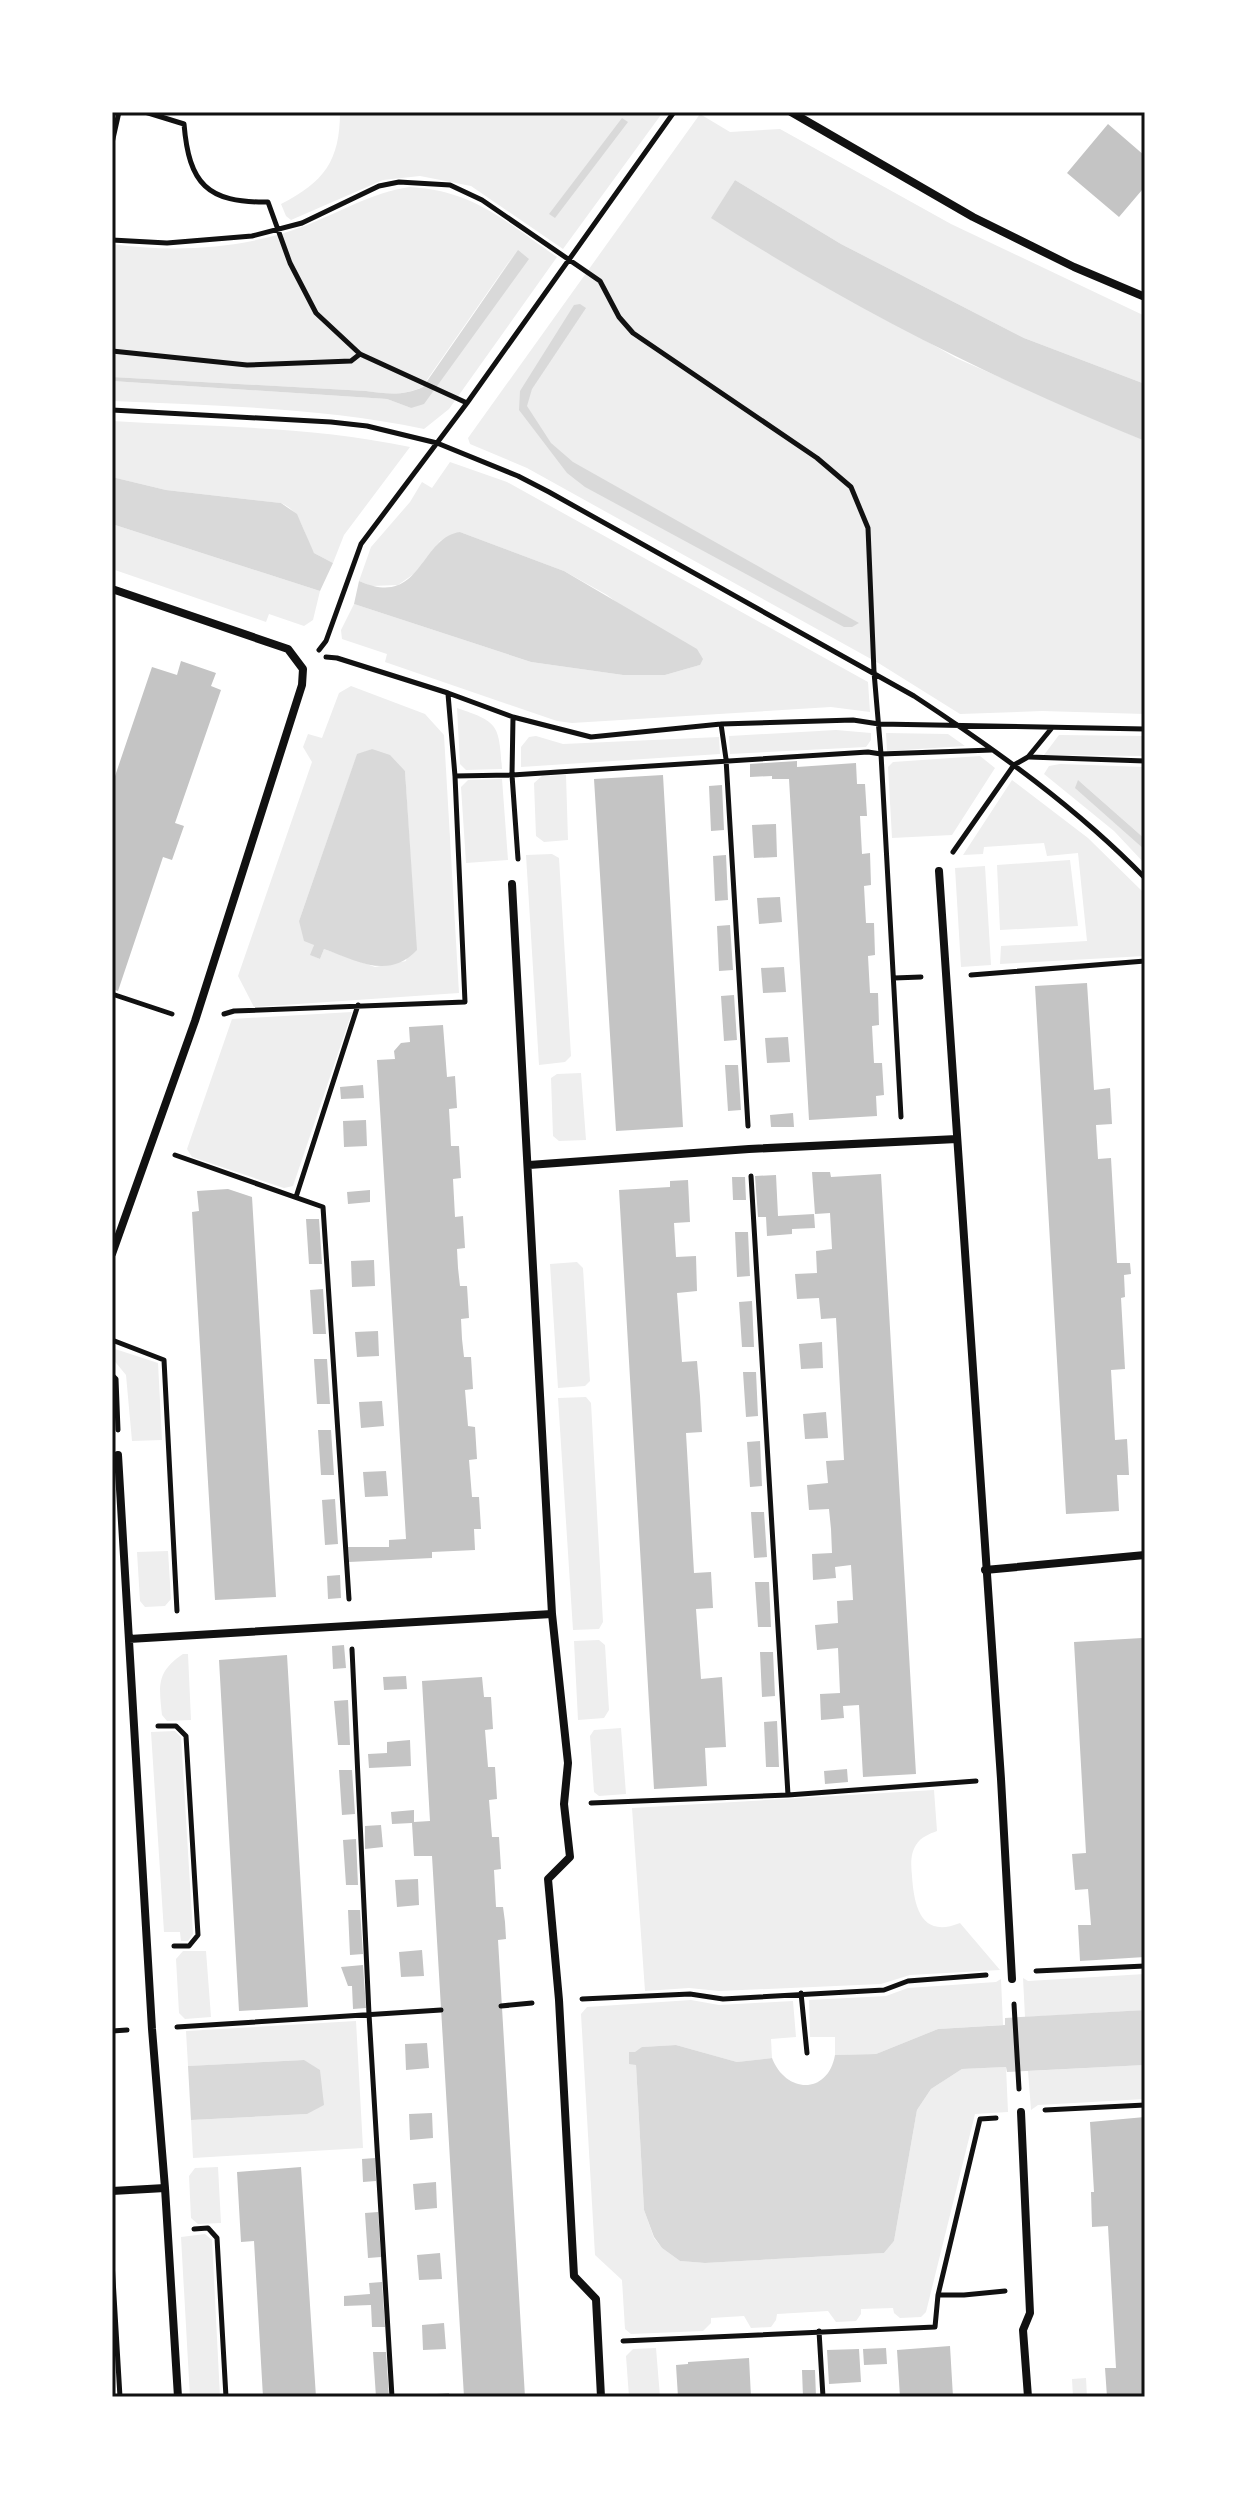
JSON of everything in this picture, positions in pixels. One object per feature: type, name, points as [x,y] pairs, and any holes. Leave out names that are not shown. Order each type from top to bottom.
[{"type":"street","points":[[791,112],[973,217],[1145,297]]},
{"type":"street","points":[[112,589],[288,649],[303,669],[302,685],[195,1021],[112,1254]]},
{"type":"street","points":[[939,871],[1012,1976]]},
{"type":"street","points":[[512,884],[552,1614],[568,1763],[564,1804],[570,1857],[548,1879],[559,2000],[574,2276],[596,2299],[601,2397]]},
{"type":"street","points":[[529,1165],[749,1149],[957,1139]]},
{"type":"street","points":[[118,1455],[152,2029],[178,2397]]},
{"type":"street","points":[[985,1570],[1145,1555]]},
{"type":"street","points":[[129,1639],[552,1614]]},
{"type":"street","points":[[1020,2114],[1030,2313],[1023,2330],[1028,2397]]},
{"type":"street","points":[[112,2191],[165,2188]]},
{"type":"path","points":[[112,143],[119,112]]},
{"type":"path","points":[[145,112],[184,124],[190,164],[198,181],[221,196],[243,202],[268,202],[290,263],[316,313],[360,354],[467,403]]},
{"type":"path","points":[[333,618],[361,544],[467,403],[674,112]]},
{"type":"path","points":[[112,240],[167,243],[252,236],[302,223],[379,186],[399,182],[435,183],[468,192],[600,281],[619,317],[633,333],[817,458],[851,487],[868,528],[903,1141]]},
{"type":"path","points":[[112,351],[247,365],[351,361],[360,354]]},
{"type":"path","points":[[112,410],[355,425],[437,443],[518,476],[874,672],[959,725],[1075,812],[1145,878]]},
{"type":"path","points":[[313,656],[337,658],[513,717],[591,737],[721,724],[853,720],[879,724],[1145,729]]},
{"type":"path","points":[[112,994],[195,1021],[234,1011],[465,1002],[455,776],[448,693]]},
{"type":"path","points":[[512,884],[518,860],[512,775],[513,717]]},
{"type":"path","points":[[721,724],[726,759],[788,1795]]},
{"type":"path","points":[[939,871],[1014,765],[1028,757],[1051,728]]},
{"type":"path","points":[[455,776],[868,752],[992,750]]},
{"type":"path","points":[[1028,757],[1145,761]]},
{"type":"path","points":[[894,978],[945,977],[1145,961]]},
{"type":"path","points":[[296,1197],[358,1005]]},
{"type":"path","points":[[151,1147],[323,1207],[351,1626],[369,2014],[392,2397]]},
{"type":"path","points":[[112,1340],[164,1360],[178,1636]]},
{"type":"path","points":[[112,1375],[116,1379],[118,1455]]},
{"type":"path","points":[[135,1726],[176,1726],[186,1736],[198,1935],[189,1946],[149,1947]]},
{"type":"path","points":[[564,1804],[788,1795],[1001,1779]]},
{"type":"path","points":[[501,2006],[690,1994],[723,1999],[884,1990],[908,1981],[1145,1966]]},
{"type":"path","points":[[1012,1976],[1020,2114]]},
{"type":"path","points":[[801,1993],[807,2053]]},
{"type":"path","points":[[112,2031],[441,2010]]},
{"type":"path","points":[[598,2343],[935,2327],[938,2295],[980,2119],[1037,2115],[1045,2110],[1145,2105]]},
{"type":"path","points":[[168,2232],[208,2228],[217,2238],[226,2397]]},
{"type":"path","points":[[112,2262],[120,2397]]},
{"type":"path","points":[[938,2295],[1029,2288]]},
{"type":"path","points":[[819,2331],[823,2397]]},
{"type":"shaded area","points":[[340,112],[663,112],[563,249],[471,186],[420,176],[383,180],[291,220],[281,204],[308,187],[327,168],[337,144]]},
{"type":"shaded area","points":[[700,114],[730,132],[780,129],[951,224],[1145,316],[1145,384],[1024,338],[841,244],[735,180],[712,218],[956,358],[1145,441],[1145,714],[1042,711],[960,714],[880,664],[527,468],[470,444],[468,438]]},
{"type":"shaded area","points":[[622,118],[628,122],[555,218],[549,214]]},
{"type":"shaded area","points":[[735,180],[841,244],[1024,338],[1145,384],[1145,441],[1033,393],[923,340],[815,281],[711,218]]},
{"type":"shaded area","points":[[410,187],[454,195],[489,210],[557,257],[449,409],[424,429],[308,412],[112,401],[112,381],[387,399],[411,408],[517,250],[422,387],[415,390],[388,393],[112,377],[112,244],[186,248],[235,244],[284,233],[357,203]]},
{"type":"shaded area","points":[[518,250],[529,259],[424,404],[411,408],[387,399],[112,381],[112,377],[388,393],[416,390],[423,387]]},
{"type":"shaded area","points":[[580,304],[586,308],[532,389],[527,406],[551,443],[573,462],[859,623],[844,627],[585,487],[567,473],[519,410],[520,391],[574,305]]},
{"type":"shaded area","points":[[112,421],[299,431],[410,447],[344,535],[333,563],[314,553],[298,518],[281,503],[166,490],[112,477]]},
{"type":"shaded area","points":[[450,462],[507,482],[868,682],[870,712],[831,707],[572,723],[557,721],[385,662],[387,654],[342,639],[341,630],[354,604],[531,662],[623,675],[665,675],[700,665],[607,595],[564,571],[460,532],[440,541],[418,571],[398,585],[371,586],[359,581],[371,547],[410,502],[422,482],[432,488]]},
{"type":"shaded area","points":[[112,477],[166,490],[281,503],[297,514],[314,553],[333,563],[320,591],[112,524]]},
{"type":"shaded area","points":[[112,524],[320,591],[313,620],[304,626],[269,614],[266,622],[112,569]]},
{"type":"shaded area","points":[[460,532],[564,571],[697,649],[703,659],[700,665],[665,675],[623,675],[531,662],[354,604],[359,581],[380,587],[396,586],[408,579],[446,537]]},
{"type":"shaded area","points":[[351,686],[425,714],[444,735],[459,993],[254,1007],[238,976],[312,762],[303,747],[308,734],[322,738],[339,693]],"holes":[[[372,749],[405,771],[414,915],[406,961],[375,967],[324,949],[320,959],[311,955],[314,945],[299,921],[357,755]]]},
{"type":"shaded area","points":[[457,708],[481,717],[494,727],[500,743],[502,769],[466,770],[460,764]]},
{"type":"shaded area","points":[[836,730],[871,733],[871,740],[866,747],[730,754],[729,736]]},
{"type":"shaded area","points":[[886,733],[948,734],[965,746],[887,751]]},
{"type":"shaded area","points":[[1059,735],[1145,736],[1145,756],[1044,755]]},
{"type":"shaded area","points":[[529,737],[563,744],[719,737],[720,754],[521,767],[521,747]]},
{"type":"shaded area","points":[[372,749],[390,755],[405,771],[417,950],[406,959],[384,966],[361,962],[324,949],[320,959],[310,955],[314,945],[304,941],[299,921],[357,754]]},
{"type":"shaded area","points":[[980,756],[995,768],[952,835],[892,838],[888,767],[893,762]]},
{"type":"shaded area","points":[[1049,766],[1145,767],[1145,839],[1078,780],[1145,850],[1145,864],[1114,831],[1044,774]]},
{"type":"shaded area","points":[[566,775],[568,840],[544,842],[536,836],[534,783],[542,776]]},
{"type":"shaded area","points":[[502,779],[508,860],[466,863],[461,787],[468,780]]},
{"type":"shaded area","points":[[1012,780],[1088,838],[1145,894],[1145,956],[1000,964],[1001,946],[1087,941],[1078,853],[1047,856],[1044,843],[984,847],[983,854],[963,855]]},
{"type":"shaded area","points":[[1078,780],[1145,839],[1145,850],[1075,788]]},
{"type":"shaded area","points":[[552,854],[559,858],[571,1056],[565,1062],[539,1065],[526,855]]},
{"type":"shaded area","points":[[1070,860],[1078,926],[1000,930],[997,865]]},
{"type":"shaded area","points":[[985,866],[991,965],[961,967],[955,868]]},
{"type":"shaded area","points":[[352,1012],[293,1186],[284,1188],[192,1157],[187,1149],[232,1019]]},
{"type":"shaded area","points":[[581,1073],[586,1140],[559,1141],[553,1136],[551,1078],[557,1074]]},
{"type":"shaded area","points":[[577,1262],[583,1268],[590,1381],[585,1386],[558,1388],[550,1264]]},
{"type":"shaded area","points":[[112,1348],[158,1363],[162,1440],[132,1441],[126,1375],[112,1358]]},
{"type":"shaded area","points":[[586,1397],[591,1403],[603,1622],[599,1629],[573,1630],[558,1398]]},
{"type":"shaded area","points":[[168,1551],[171,1599],[165,1606],[145,1607],[140,1601],[137,1552]]},
{"type":"shaded area","points":[[599,1640],[605,1645],[609,1710],[604,1718],[578,1720],[574,1641]]},
{"type":"shaded area","points":[[183,1654],[188,1654],[191,1720],[167,1721],[162,1715],[161,1680],[168,1667]]},
{"type":"shaded area","points":[[621,1728],[626,1794],[599,1796],[594,1792],[590,1736],[594,1730]]},
{"type":"shaded area","points":[[175,1731],[181,1737],[193,1934],[188,1941],[181,1941],[180,1932],[164,1932],[151,1732]]},
{"type":"shaded area","points":[[934,1790],[937,1831],[920,1840],[912,1856],[913,1887],[918,1908],[922,1917],[936,1927],[960,1923],[1000,1970],[910,1975],[881,1984],[645,1991],[632,1808]]},
{"type":"shaded area","points":[[183,1951],[206,1951],[211,2017],[185,2019],[179,2013],[176,1959]]},
{"type":"shaded area","points":[[1145,1974],[1145,2010],[1025,2017],[1023,1978],[1028,1981]]},
{"type":"shaded area","points":[[1001,1979],[1003,2025],[938,2029],[876,2054],[835,2055],[835,2037],[810,2037],[809,2000],[886,1996],[908,1988],[996,1982]]},
{"type":"shaded area","points":[[691,2000],[719,2005],[793,2001],[796,2037],[771,2039],[772,2058],[737,2062],[676,2045],[642,2047],[636,2065],[644,2210],[654,2238],[680,2261],[705,2263],[884,2253],[894,2241],[917,2110],[931,2089],[962,2069],[1006,2067],[1008,2112],[975,2114],[926,2312],[921,2317],[900,2318],[893,2308],[861,2309],[856,2321],[836,2322],[828,2311],[777,2314],[771,2327],[751,2328],[744,2316],[711,2318],[711,2323],[703,2331],[631,2334],[625,2329],[622,2280],[595,2255],[581,2014],[587,2007]]},
{"type":"shaded area","points":[[1145,2010],[1145,2065],[1007,2072],[1006,2067],[962,2069],[931,2089],[917,2110],[894,2241],[884,2253],[705,2263],[680,2261],[662,2248],[654,2237],[644,2210],[636,2065],[629,2064],[629,2052],[642,2047],[676,2045],[737,2062],[772,2058],[787,2078],[806,2085],[824,2077],[835,2055],[876,2054],[938,2029],[1005,2025],[1005,2018]]},
{"type":"shaded area","points":[[356,2021],[363,2148],[193,2158],[191,2120],[307,2114],[304,2060],[188,2066],[186,2031]]},
{"type":"shaded area","points":[[304,2060],[320,2070],[324,2105],[307,2114],[191,2120],[188,2066]]},
{"type":"shaded area","points":[[1145,2065],[1145,2099],[1038,2105],[1031,2110],[1028,2071]]},
{"type":"shaded area","points":[[218,2167],[221,2223],[198,2224],[191,2218],[189,2176],[195,2168]]},
{"type":"shaded area","points":[[205,2234],[212,2240],[220,2397],[190,2397],[181,2237]]},
{"type":"shaded area","points":[[656,2348],[660,2397],[629,2397],[626,2356],[633,2349]]},
{"type":"shaded area","points":[[1086,2378],[1087,2397],[1073,2397],[1072,2379]]},
{"type":"building","points":[[1108,124],[1145,156],[1145,192],[1142,190],[1119,217],[1067,173]]},
{"type":"building","points":[[181,661],[216,673],[211,686],[221,690],[175,823],[184,826],[172,860],[163,857],[118,991],[112,989],[112,785],[152,667],[177,675]]},
{"type":"building","points":[[797,761],[797,767],[856,763],[857,784],[865,784],[867,816],[860,816],[862,854],[870,853],[871,885],[864,886],[866,923],[874,923],[875,955],[868,956],[870,993],[878,993],[879,1025],[872,1026],[874,1063],[882,1063],[884,1095],[876,1096],[877,1116],[809,1120],[789,779],[750,777],[750,764]]},
{"type":"building","points":[[663,775],[683,1127],[616,1131],[594,779]]},
{"type":"building","points":[[722,785],[724,830],[711,831],[709,786]]},
{"type":"building","points":[[776,824],[777,857],[754,858],[752,825]]},
{"type":"building","points":[[726,855],[728,900],[715,901],[713,856]]},
{"type":"building","points":[[780,897],[782,922],[759,924],[757,898]]},
{"type":"building","points":[[730,925],[733,970],[719,971],[717,926]]},
{"type":"building","points":[[784,967],[786,992],[763,993],[761,968]]},
{"type":"building","points":[[1087,983],[1094,1090],[1110,1088],[1112,1124],[1096,1125],[1098,1159],[1111,1158],[1117,1263],[1130,1263],[1131,1274],[1124,1275],[1125,1297],[1121,1298],[1125,1369],[1111,1370],[1115,1440],[1127,1439],[1129,1475],[1117,1475],[1119,1511],[1066,1514],[1035,986]]},
{"type":"building","points":[[734,995],[737,1040],[724,1041],[721,996]]},
{"type":"building","points":[[443,1025],[447,1077],[455,1076],[457,1108],[449,1109],[451,1146],[459,1146],[461,1178],[453,1179],[455,1217],[463,1216],[465,1248],[457,1249],[458,1268],[460,1286],[467,1286],[469,1318],[461,1319],[462,1339],[464,1357],[471,1357],[473,1389],[465,1390],[468,1426],[475,1427],[477,1459],[469,1460],[472,1497],[479,1497],[481,1529],[474,1529],[475,1550],[432,1552],[432,1558],[349,1562],[348,1547],[389,1547],[389,1540],[406,1539],[377,1060],[395,1059],[394,1051],[401,1043],[410,1042],[409,1027]]},
{"type":"building","points":[[788,1037],[790,1062],[767,1063],[765,1038]]},
{"type":"building","points":[[725,1065],[738,1065],[741,1110],[728,1111]]},
{"type":"building","points":[[363,1085],[364,1098],[341,1099],[340,1087]]},
{"type":"building","points":[[793,1113],[794,1127],[771,1127],[770,1115]]},
{"type":"building","points":[[366,1120],[367,1146],[344,1147],[343,1121]]},
{"type":"building","points":[[812,1172],[830,1172],[831,1177],[881,1174],[916,1774],[863,1777],[859,1705],[843,1706],[844,1718],[821,1720],[820,1694],[840,1693],[838,1648],[817,1650],[815,1625],[838,1623],[837,1601],[853,1600],[851,1565],[835,1567],[836,1578],[813,1580],[812,1554],[832,1553],[831,1529],[829,1509],[809,1510],[807,1485],[828,1483],[826,1461],[844,1460],[836,1318],[821,1319],[819,1298],[797,1299],[795,1274],[817,1273],[816,1251],[832,1249],[830,1213],[815,1214]]},
{"type":"building","points":[[776,1175],[778,1216],[814,1214],[815,1228],[792,1229],[792,1234],[767,1236],[766,1217],[758,1217],[755,1176]]},
{"type":"building","points":[[732,1177],[745,1177],[746,1200],[733,1200]]},
{"type":"building","points":[[688,1180],[690,1222],[674,1223],[676,1257],[696,1256],[697,1291],[677,1293],[682,1362],[697,1361],[700,1396],[702,1432],[686,1433],[694,1573],[711,1572],[713,1608],[696,1609],[701,1679],[722,1677],[726,1747],[705,1748],[707,1786],[654,1789],[619,1190],[670,1187],[670,1181]]},
{"type":"building","points":[[228,1189],[252,1197],[276,1597],[215,1600],[192,1212],[199,1211],[197,1191]]},
{"type":"building","points":[[370,1190],[370,1202],[348,1204],[347,1192]]},
{"type":"building","points":[[306,1219],[319,1219],[322,1264],[309,1264]]},
{"type":"building","points":[[735,1232],[748,1232],[750,1276],[737,1277]]},
{"type":"building","points":[[374,1260],[375,1286],[352,1287],[351,1261]]},
{"type":"building","points":[[323,1289],[326,1334],[313,1334],[310,1290]]},
{"type":"building","points":[[752,1301],[754,1347],[742,1347],[739,1302]]},
{"type":"building","points":[[378,1331],[379,1356],[357,1357],[355,1332]]},
{"type":"building","points":[[822,1342],[823,1368],[801,1369],[799,1344]]},
{"type":"building","points":[[314,1359],[327,1359],[330,1404],[317,1404]]},
{"type":"building","points":[[743,1372],[756,1372],[758,1416],[746,1417]]},
{"type":"building","points":[[382,1401],[384,1426],[361,1428],[359,1402]]},
{"type":"building","points":[[826,1412],[828,1438],[805,1439],[803,1414]]},
{"type":"building","points":[[318,1430],[331,1430],[334,1475],[321,1475]]},
{"type":"building","points":[[760,1441],[762,1486],[750,1487],[747,1442]]},
{"type":"building","points":[[386,1471],[388,1496],[365,1497],[363,1472]]},
{"type":"building","points":[[335,1499],[338,1544],[325,1545],[322,1500]]},
{"type":"building","points":[[751,1512],[764,1512],[767,1557],[754,1558]]},
{"type":"building","points":[[340,1575],[341,1598],[328,1599],[327,1576]]},
{"type":"building","points":[[755,1582],[769,1582],[771,1627],[758,1627]]},
{"type":"building","points":[[1142,1638],[1145,1675],[1145,1957],[1080,1961],[1078,1925],[1091,1925],[1088,1889],[1075,1890],[1072,1854],[1086,1853],[1074,1642]]},
{"type":"building","points":[[344,1645],[346,1668],[333,1669],[332,1646]]},
{"type":"building","points":[[760,1652],[773,1652],[775,1696],[762,1697]]},
{"type":"building","points":[[287,1655],[308,2007],[239,2011],[219,1660]]},
{"type":"building","points":[[406,1676],[407,1689],[384,1690],[383,1677]]},
{"type":"building","points":[[482,1677],[484,1697],[491,1697],[493,1729],[485,1730],[488,1767],[495,1767],[497,1799],[489,1800],[492,1837],[499,1837],[501,1869],[494,1870],[496,1907],[503,1907],[505,1922],[506,1939],[498,1940],[525,2397],[464,2397],[432,1856],[414,1856],[412,1823],[392,1824],[391,1812],[414,1810],[414,1822],[430,1821],[422,1681]]},
{"type":"building","points":[[348,1700],[350,1745],[338,1745],[334,1701]]},
{"type":"building","points":[[777,1721],[779,1767],[766,1767],[764,1722]]},
{"type":"building","points":[[410,1740],[411,1766],[369,1768],[368,1754],[387,1753],[387,1742]]},
{"type":"building","points":[[847,1769],[848,1782],[825,1784],[824,1771]]},
{"type":"building","points":[[339,1770],[352,1770],[355,1814],[342,1815]]},
{"type":"building","points":[[381,1825],[383,1847],[365,1849],[365,1826]]},
{"type":"building","points":[[356,1839],[358,1885],[346,1885],[343,1840]]},
{"type":"building","points":[[418,1879],[419,1905],[397,1907],[395,1880]]},
{"type":"building","points":[[348,1910],[360,1910],[363,1954],[350,1955]]},
{"type":"building","points":[[422,1950],[424,1976],[401,1977],[399,1952]]},
{"type":"building","points":[[363,1965],[366,2008],[353,2009],[352,1986],[348,1986],[341,1967]]},
{"type":"building","points":[[427,2043],[429,2068],[406,2070],[405,2044]]},
{"type":"building","points":[[432,2113],[433,2138],[410,2140],[409,2114]]},
{"type":"building","points":[[1145,2117],[1145,2397],[1107,2397],[1105,2368],[1116,2368],[1108,2226],[1092,2227],[1091,2192],[1094,2192],[1090,2122]]},
{"type":"building","points":[[375,2158],[376,2181],[363,2182],[362,2159]]},
{"type":"building","points":[[301,2167],[316,2397],[263,2397],[254,2241],[241,2242],[237,2172]]},
{"type":"building","points":[[436,2182],[437,2208],[415,2210],[413,2184]]},
{"type":"building","points":[[378,2212],[381,2257],[368,2258],[365,2213]]},
{"type":"building","points":[[440,2253],[442,2279],[419,2280],[417,2255]]},
{"type":"building","points":[[382,2282],[385,2327],[372,2327],[371,2305],[344,2306],[344,2296],[370,2294],[369,2283]]},
{"type":"building","points":[[444,2323],[446,2349],[423,2350],[422,2325]]},
{"type":"building","points":[[950,2346],[953,2397],[900,2397],[897,2350]]},
{"type":"building","points":[[886,2348],[887,2364],[864,2365],[863,2349]]},
{"type":"building","points":[[859,2349],[861,2382],[829,2384],[827,2350]]},
{"type":"building","points":[[373,2352],[386,2352],[389,2397],[376,2397]]},
{"type":"building","points":[[749,2358],[751,2397],[678,2397],[676,2365]]},
{"type":"building","points":[[802,2370],[815,2370],[816,2397],[803,2397]]},
{"type":"building","points":[[449,2393],[449,2397],[424,2397],[424,2395]]}]
